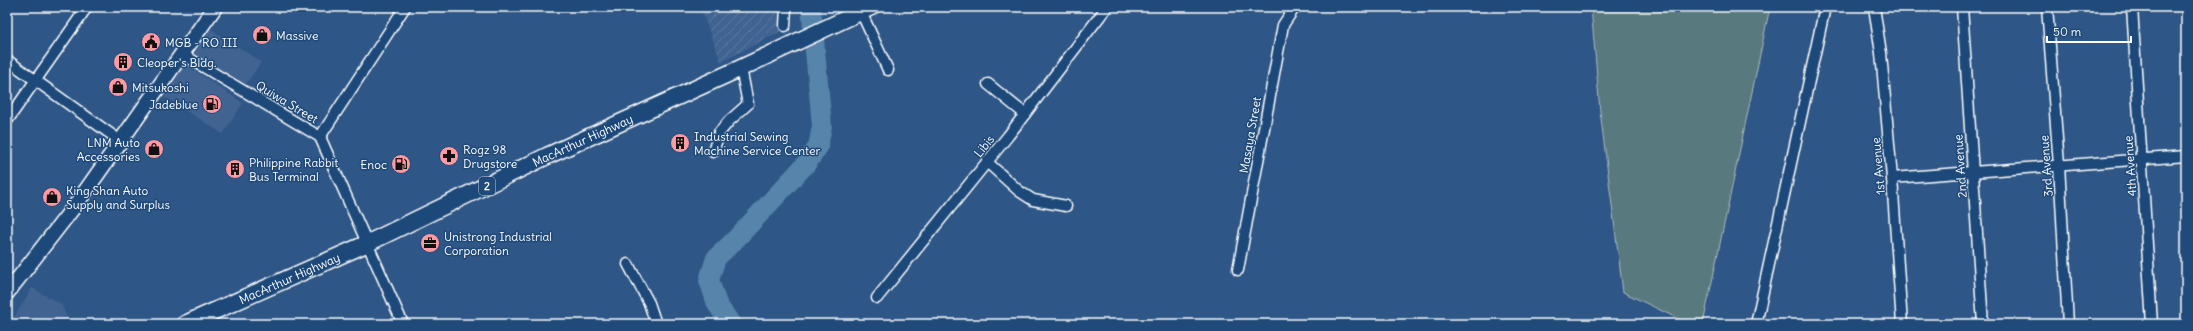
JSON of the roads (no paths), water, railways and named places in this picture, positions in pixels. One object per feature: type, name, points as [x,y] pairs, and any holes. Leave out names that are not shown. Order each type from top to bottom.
[{"type":"highway","name":"MacArthur Highway","points":[[185,324],[366,244],[547,156],[789,46],[866,9]]},
{"type":"main road","points":[[7,294],[77,203],[214,7]]},
{"type":"street","points":[[7,121],[87,7]]},
{"type":"street","points":[[320,137],[405,7]]},
{"type":"street","points":[[785,26],[786,7]]},
{"type":"street","name":"Libis","points":[[877,298],[1025,114],[1107,7]]},
{"type":"street","name":"Masaya Street","points":[[1238,270],[1283,25],[1295,7]]},
{"type":"street","points":[[1756,324],[1825,7]]},
{"type":"street","name":"1st Avenue","points":[[1874,7],[1881,54],[1892,178],[1902,324]]},
{"type":"street","name":"2nd Avenue","points":[[1962,7],[1983,324]]},
{"type":"street","name":"3rd Avenue","points":[[2047,7],[2059,165],[2068,324]]},
{"type":"street","name":"4th Avenue","points":[[2132,7],[2143,160],[2152,324]]},
{"type":"street","points":[[866,9],[888,70]]},
{"type":"street","name":"Quiwa Street","points":[[182,54],[320,137],[366,244],[403,324]]},
{"type":"street","points":[[7,60],[120,140]]},
{"type":"street","points":[[713,152],[720,133],[729,121],[748,104],[741,68]]},
{"type":"street","points":[[988,84],[1025,114]]},
{"type":"street","points":[[1892,178],[2186,156]]},
{"type":"street","points":[[987,162],[1019,192],[1032,200],[1066,206]]},
{"type":"street","points":[[628,264],[649,304],[656,324]]},
{"type":"waterway","points":[[731,324],[717,304],[709,280],[716,258],[734,241],[806,164],[818,147],[822,126],[811,7]]},
{"type":"place","name":"Massive","points":[[262,35]]},
{"type":"place","name":"MGB - RO III","points":[[151,42]]},
{"type":"place","name":"Cleoper's Bldg.","points":[[123,62]]},
{"type":"place","name":"Mitsukoshi","points":[[118,87]]},
{"type":"place","name":"Jadeblue","points":[[212,104]]},
{"type":"place","name":"Industrial Sewing Machine Service Center","points":[[680,143]]},
{"type":"place","name":"LNM Auto Accessories","points":[[154,149]]},
{"type":"place","name":"Rogz 98 Drugstore","points":[[449,156]]},
{"type":"place","name":"Enoc","points":[[401,164]]},
{"type":"place","name":"Philippine Rabbit Bus Terminal","points":[[235,169]]},
{"type":"place","name":"King Shan Auto Supply and Surplus","points":[[52,197]]},
{"type":"place","name":"Unistrong Industrial Corporation","points":[[430,243]]}]
